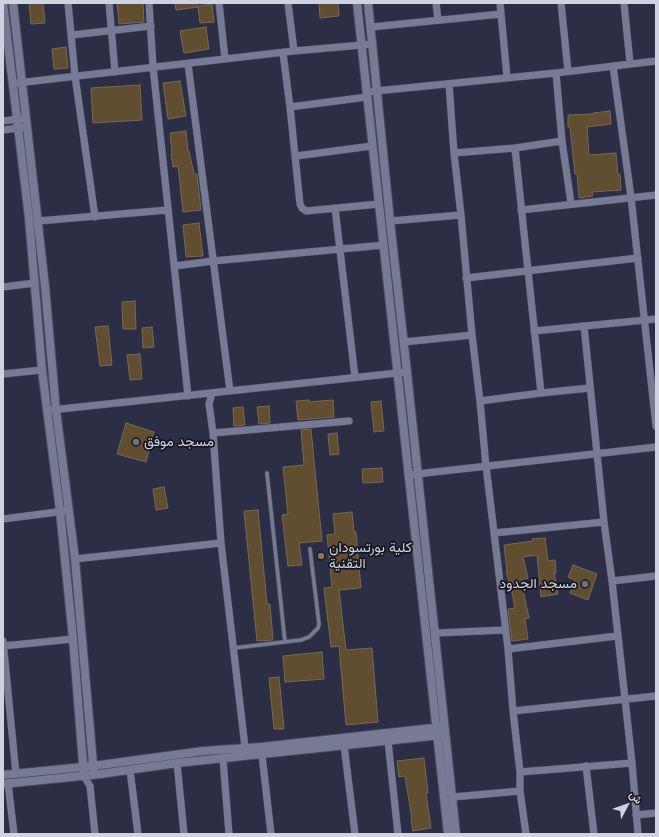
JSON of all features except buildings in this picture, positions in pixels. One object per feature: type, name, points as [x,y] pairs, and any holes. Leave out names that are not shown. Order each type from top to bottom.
[{"type":"street","points":[[3,3],[29,218],[42,370],[60,511],[73,639],[84,776],[90,786]]},
{"type":"street","points":[[13,3],[45,286],[56,410],[75,559],[94,770],[90,786],[96,834]]},
{"type":"street","points":[[68,3],[75,76],[95,216]]},
{"type":"street","points":[[109,3],[115,72]]},
{"type":"street","points":[[149,3],[153,67],[188,396]]},
{"type":"street","points":[[219,3],[225,59]]},
{"type":"street","points":[[288,3],[294,51]]},
{"type":"street","points":[[357,3],[408,475],[441,731],[453,797],[456,834]]},
{"type":"street","points":[[368,3],[390,221],[436,633],[448,834]]},
{"type":"street","points":[[436,3],[438,20]]},
{"type":"street","points":[[500,3],[507,77]]},
{"type":"street","points":[[561,3],[568,71]]},
{"type":"street","points":[[624,3],[630,63]]},
{"type":"street","points":[[370,27],[501,14]]},
{"type":"street","points":[[72,35],[151,26]]},
{"type":"street","points":[[13,83],[294,51],[373,44]]},
{"type":"street","points":[[283,53],[296,156],[300,204],[302,208],[306,211],[379,204]]},
{"type":"street","points":[[290,107],[377,91],[556,73],[656,61]]},
{"type":"street","points":[[188,64],[230,392]]},
{"type":"street","points":[[614,66],[631,197],[656,426]]},
{"type":"street","points":[[556,73],[562,141],[571,204]]},
{"type":"street","points":[[449,84],[466,278],[486,466],[508,649],[520,772],[520,791],[526,834]]},
{"type":"street","points":[[3,121],[18,124]]},
{"type":"street","points":[[3,130],[18,124],[26,123]]},
{"type":"street","points":[[454,154],[515,148],[562,141]]},
{"type":"street","points":[[296,156],[372,146]]},
{"type":"street","points":[[515,148],[541,393]]},
{"type":"street","points":[[521,210],[656,194]]},
{"type":"street","points":[[335,208],[355,377]]},
{"type":"street","points":[[38,221],[168,210]]},
{"type":"street","points":[[390,221],[461,215]]},
{"type":"street","points":[[175,266],[339,248],[384,245]]},
{"type":"street","points":[[466,278],[638,258]]},
{"type":"street","points":[[3,287],[35,283]]},
{"type":"street","points":[[534,331],[656,319]]},
{"type":"street","points":[[584,326],[604,522],[632,763],[638,834]]},
{"type":"street","points":[[404,342],[472,335]]},
{"type":"street","points":[[3,374],[42,370]]},
{"type":"street","points":[[47,410],[212,394],[407,372]]},
{"type":"street","points":[[480,401],[590,388]]},
{"type":"street","points":[[212,394],[209,404],[213,432],[221,543],[245,747]]},
{"type":"street","points":[[213,432],[349,421]]},
{"type":"street","points":[[408,475],[656,447]]},
{"type":"street","points":[[3,519],[69,510]]},
{"type":"street","points":[[494,533],[604,522]]},
{"type":"street","points":[[75,559],[221,543]]},
{"type":"street","points":[[612,581],[656,576]]},
{"type":"street","points":[[436,633],[505,630]]},
{"type":"street","points":[[508,649],[617,636]]},
{"type":"street","points":[[16,774],[3,644],[73,639]]},
{"type":"street","points":[[513,711],[656,696]]},
{"type":"street","points":[[3,775],[84,767],[94,770],[130,770],[178,763],[388,741],[441,731]]},
{"type":"street","points":[[14,834],[6,784],[84,776],[94,770],[245,747],[441,731]]},
{"type":"street","points":[[388,741],[398,834]]},
{"type":"street","points":[[344,745],[355,834]]},
{"type":"street","points":[[262,755],[271,834]]},
{"type":"street","points":[[223,759],[229,834]]},
{"type":"street","points":[[178,763],[184,834]]},
{"type":"street","points":[[520,772],[632,763]]},
{"type":"street","points":[[586,766],[594,834]]},
{"type":"street","points":[[130,770],[138,834]]},
{"type":"street","points":[[453,797],[520,791]]},
{"type":"street","points":[[636,814],[656,813]]},
{"type":"lane","points":[[267,473],[285,642]]},
{"type":"lane","points":[[233,648],[305,639],[318,628],[319,624],[310,549]]},
{"type":"place","name":"مسجد موفق","points":[[136,442]]},
{"type":"place","name":"كلية بورتسودان التقنية","points":[[321,556]]},
{"type":"place","name":"مسجد الجدود","points":[[585,584]]}]
